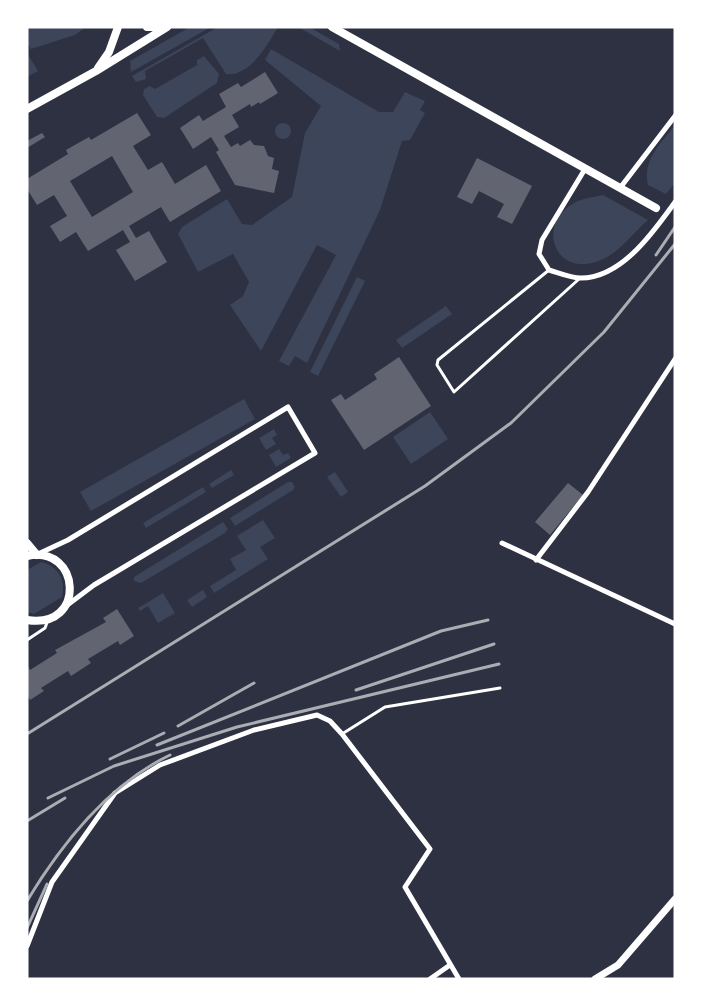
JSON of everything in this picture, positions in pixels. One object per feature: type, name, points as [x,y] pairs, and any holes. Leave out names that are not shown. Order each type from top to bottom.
[{"type":"main road","points":[[96,71],[109,52],[118,27]]},
{"type":"main road","points":[[147,27],[166,27]]},
{"type":"main road","points":[[27,109],[96,71],[166,27]]},
{"type":"main road","points":[[332,27],[656,208]]},
{"type":"main road","points":[[27,543],[37,555]]},
{"type":"main road","points":[[27,556],[37,555],[55,560],[67,573],[70,590],[65,607],[48,620],[27,620]]},
{"type":"street","points":[[620,188],[675,116]]},
{"type":"street","points":[[585,169],[542,240],[539,254],[549,270],[580,278],[600,274],[633,254],[650,237],[675,202]]},
{"type":"street","points":[[536,560],[588,492],[675,359]]},
{"type":"street","points":[[37,555],[68,540],[288,407],[315,453],[94,585],[65,607]]},
{"type":"street","points":[[502,543],[675,624]]},
{"type":"street","points":[[27,945],[52,882],[115,793],[160,765],[264,727],[317,715],[330,721],[342,734],[430,849],[405,887],[459,979]]},
{"type":"street","points":[[595,979],[618,965],[675,899]]},
{"type":"street","points":[[430,979],[450,965]]},
{"type":"lane","points":[[549,270],[438,360],[437,365],[454,392],[580,278]]},
{"type":"lane","points":[[27,640],[45,628],[48,620]]},
{"type":"lane","points":[[342,734],[385,707],[500,688]]},
{"type":"shaded area","points":[[27,27],[86,27],[75,35],[31,49],[27,43]]},
{"type":"shaded area","points":[[190,27],[211,27],[131,72],[130,61]]},
{"type":"shaded area","points":[[218,27],[278,27],[257,58],[235,74],[226,74],[203,38],[145,71],[146,79],[136,82],[132,76]]},
{"type":"shaded area","points":[[298,27],[309,27],[339,44],[340,51]]},
{"type":"shaded area","points":[[271,49],[379,112],[393,112],[405,92],[425,101],[420,110],[425,113],[410,140],[402,141],[380,210],[307,363],[295,356],[289,366],[279,361],[336,255],[317,245],[261,351],[230,305],[243,296],[249,282],[233,254],[198,272],[178,234],[182,227],[227,199],[242,224],[252,225],[292,197],[305,133],[321,106],[265,60]]},
{"type":"shaded area","points":[[27,53],[38,71],[27,77]]},
{"type":"shaded area","points":[[204,56],[219,74],[217,83],[164,118],[157,117],[143,95],[144,89],[150,86],[155,89],[197,65],[197,60]]},
{"type":"shaded area","points":[[283,123],[289,125],[291,131],[289,137],[283,139],[277,137],[275,131],[277,125]]},
{"type":"shaded area","points":[[675,125],[675,183],[666,194],[648,185],[648,168],[654,152]]},
{"type":"shaded area","points":[[603,195],[648,220],[623,245],[607,257],[590,264],[575,263],[564,258],[556,248],[553,236],[555,224],[563,212],[576,202]]},
{"type":"shaded area","points":[[357,277],[365,281],[318,376],[310,372]]},
{"type":"shaded area","points":[[446,306],[452,314],[402,348],[396,340]]},
{"type":"shaded area","points":[[244,399],[255,419],[91,511],[80,492]]},
{"type":"shaded area","points":[[430,412],[448,439],[411,464],[393,437]]},
{"type":"shaded area","points":[[274,429],[277,435],[272,438],[276,444],[266,450],[259,438]]},
{"type":"shaded area","points":[[279,449],[283,455],[288,453],[291,458],[276,467],[269,455]]},
{"type":"shaded area","points":[[231,470],[234,475],[212,488],[209,484]]},
{"type":"shaded area","points":[[335,472],[348,492],[341,497],[327,477]]},
{"type":"shaded area","points":[[288,482],[292,482],[295,487],[293,490],[235,526],[230,518]]},
{"type":"shaded area","points":[[203,487],[206,492],[146,528],[143,523]]},
{"type":"shaded area","points":[[263,520],[275,538],[260,547],[268,559],[214,593],[210,586],[236,570],[230,559],[246,550],[237,536]]},
{"type":"shaded area","points":[[223,522],[228,529],[225,533],[141,583],[134,581],[134,577]]},
{"type":"shaded area","points":[[41,562],[56,570],[62,580],[63,591],[62,597],[34,614],[27,612],[27,570]]},
{"type":"shaded area","points":[[203,590],[207,597],[192,607],[187,600]]},
{"type":"shaded area","points":[[163,593],[175,613],[158,623],[148,606],[140,611],[138,608]]},
{"type":"building","points":[[265,72],[278,93],[260,104],[259,102],[251,107],[250,104],[232,115],[239,127],[224,136],[231,147],[238,143],[240,146],[250,140],[254,145],[264,146],[268,156],[274,158],[272,169],[279,171],[274,193],[235,185],[216,152],[219,150],[211,137],[193,149],[180,128],[199,115],[203,121],[226,107],[219,94],[238,83],[241,87]]},
{"type":"building","points":[[137,113],[151,135],[133,146],[148,170],[162,162],[175,184],[206,165],[221,191],[170,222],[161,207],[129,226],[136,238],[149,231],[167,262],[135,281],[116,250],[130,242],[123,230],[88,251],[76,232],[60,242],[50,226],[67,216],[54,195],[37,205],[27,189],[27,179],[68,154],[66,150],[89,137],[91,140]],"holes":[[[112,156],[133,192],[92,217],[70,181]]]},
{"type":"building","points":[[42,133],[45,137],[27,148],[27,141]]},
{"type":"building","points":[[477,158],[532,186],[512,224],[497,217],[504,204],[479,191],[472,204],[457,197]]},
{"type":"building","points":[[399,357],[431,406],[364,450],[331,400],[341,394],[345,400],[377,379],[374,374]]},
{"type":"building","points":[[568,483],[583,495],[550,535],[535,522]]},
{"type":"building","points":[[117,609],[134,636],[120,645],[118,641],[88,659],[91,663],[71,676],[68,671],[41,688],[44,691],[30,700],[27,695],[27,664],[30,670],[57,653],[55,650],[106,622],[103,618]]},
{"type":"railway","points":[[656,255],[675,227]]},
{"type":"railway","points":[[27,734],[425,486],[511,423],[604,332],[675,244]]},
{"type":"railway","points":[[157,745],[441,631],[488,620]]},
{"type":"railway","points":[[356,690],[494,644]]},
{"type":"railway","points":[[48,798],[114,766],[237,727],[499,664]]},
{"type":"railway","points":[[178,726],[254,683]]},
{"type":"railway","points":[[110,759],[164,733]]},
{"type":"railway","points":[[27,901],[55,858],[88,818],[126,782],[170,755]]},
{"type":"railway","points":[[27,821],[65,798]]},
{"type":"railway","points":[[27,928],[47,884]]}]
